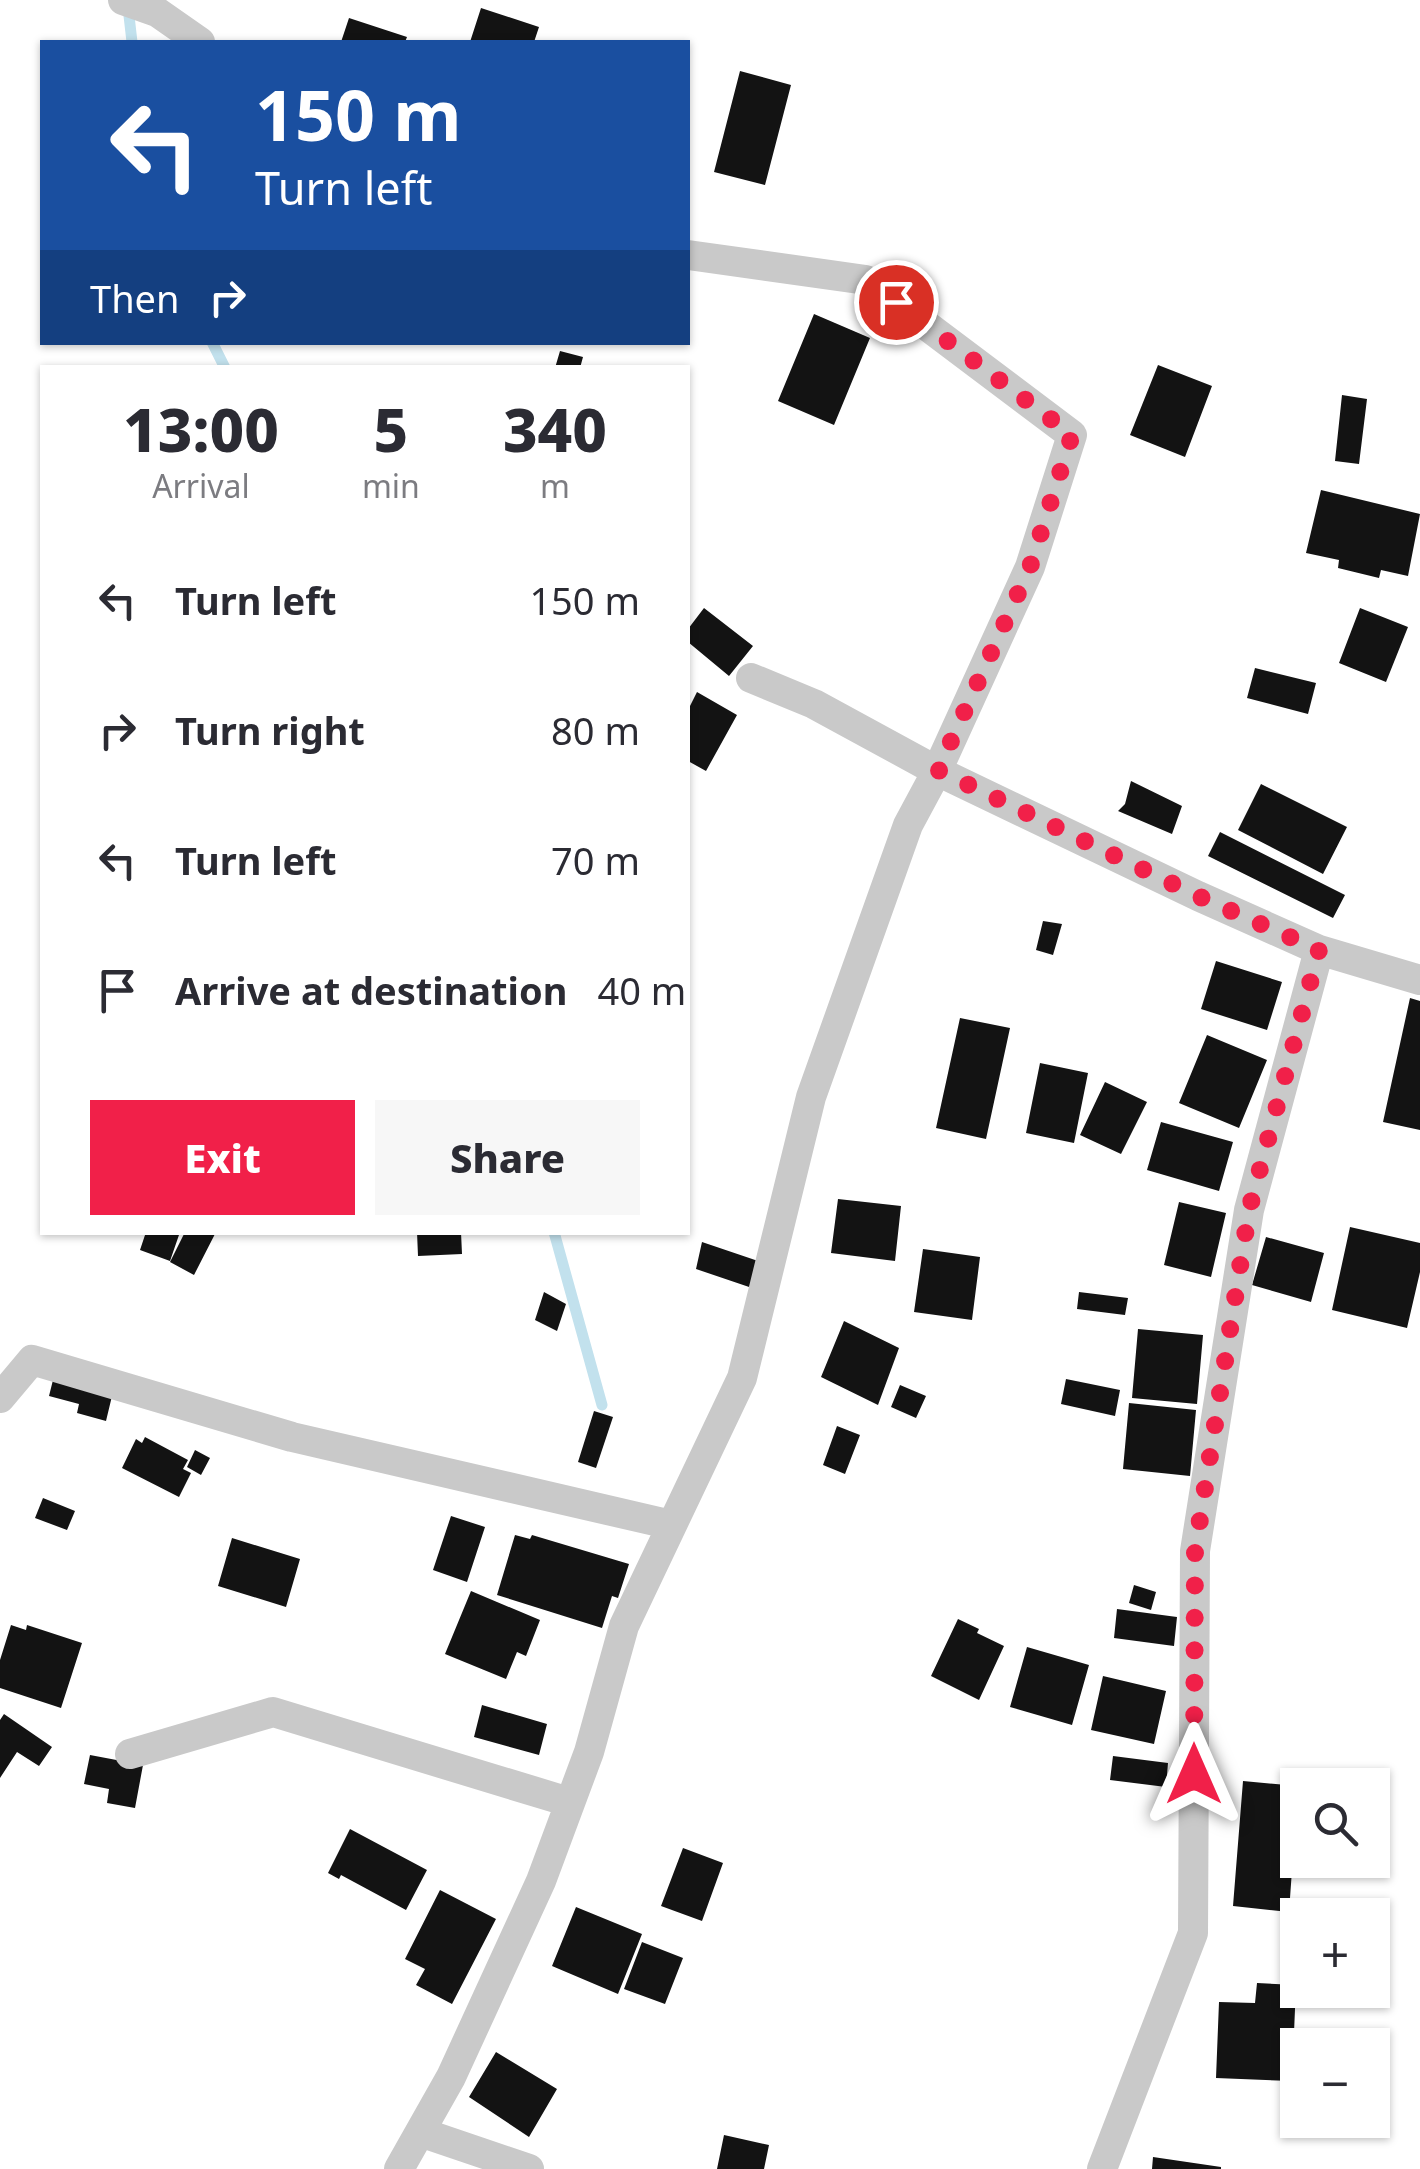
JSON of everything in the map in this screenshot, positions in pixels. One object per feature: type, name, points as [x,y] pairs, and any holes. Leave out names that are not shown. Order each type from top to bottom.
[{"type":"street","points":[[123,0],[157,12],[197,40]]},
{"type":"street","points":[[399,2169],[452,2077],[541,1880],[589,1752],[624,1626],[742,1378],[811,1097],[908,825],[938,770],[1030,567],[1072,435],[866,280],[690,255]]},
{"type":"street","points":[[751,678],[814,704],[938,770],[1198,896],[1319,950],[1420,980]]},
{"type":"street","points":[[1102,2169],[1193,1933],[1195,1551],[1249,1210],[1319,950]]},
{"type":"street","points":[[0,1398],[32,1360],[292,1437],[672,1524]]},
{"type":"street","points":[[130,1754],[273,1712],[568,1802]]},
{"type":"street","points":[[420,2132],[529,2169]]},
{"type":"building","points":[[481,8],[539,27],[535,40],[471,40]]},
{"type":"building","points":[[349,18],[407,37],[406,40],[342,40]]},
{"type":"building","points":[[740,71],[791,85],[765,185],[714,172]]},
{"type":"building","points":[[814,314],[870,338],[834,425],[778,401]]},
{"type":"building","points":[[560,351],[583,357],[581,365],[556,365]]},
{"type":"building","points":[[1158,365],[1212,386],[1185,457],[1130,435]]},
{"type":"building","points":[[1342,395],[1367,399],[1359,464],[1335,461]]},
{"type":"building","points":[[1321,490],[1420,514],[1408,576],[1381,570],[1379,578],[1338,568],[1339,560],[1306,553]]},
{"type":"building","points":[[704,608],[753,646],[729,676],[690,644],[690,626]]},
{"type":"building","points":[[1360,608],[1408,627],[1386,682],[1339,663]]},
{"type":"building","points":[[1255,668],[1316,683],[1308,714],[1247,698]]},
{"type":"building","points":[[697,692],[737,715],[706,771],[690,762],[690,706]]},
{"type":"building","points":[[1131,781],[1182,806],[1172,834],[1118,811],[1125,804]]},
{"type":"building","points":[[1261,784],[1347,827],[1323,874],[1238,830]]},
{"type":"building","points":[[1220,832],[1345,895],[1333,918],[1208,856]]},
{"type":"building","points":[[1043,921],[1062,924],[1053,955],[1036,950]]},
{"type":"building","points":[[1216,961],[1282,982],[1267,1030],[1201,1009]]},
{"type":"building","points":[[1410,998],[1420,1001],[1420,1130],[1383,1122]]},
{"type":"building","points":[[960,1018],[1010,1028],[986,1139],[936,1128]]},
{"type":"building","points":[[1207,1035],[1267,1060],[1239,1128],[1179,1103]]},
{"type":"building","points":[[1040,1063],[1088,1073],[1074,1143],[1026,1133]]},
{"type":"building","points":[[1105,1082],[1147,1102],[1121,1154],[1080,1135]]},
{"type":"building","points":[[1161,1122],[1233,1142],[1219,1191],[1147,1170]]},
{"type":"building","points":[[838,1199],[901,1206],[895,1261],[831,1253]]},
{"type":"building","points":[[1179,1202],[1226,1213],[1211,1277],[1164,1265]]},
{"type":"building","points":[[1350,1227],[1420,1243],[1420,1272],[1407,1328],[1332,1310]]},
{"type":"building","points":[[145,1235],[179,1235],[170,1261],[140,1250]]},
{"type":"building","points":[[184,1235],[214,1235],[194,1275],[170,1262]]},
{"type":"building","points":[[417,1235],[461,1235],[462,1254],[418,1256]]},
{"type":"building","points":[[1266,1237],[1324,1253],[1311,1302],[1252,1285]]},
{"type":"building","points":[[702,1242],[764,1263],[755,1289],[696,1269]]},
{"type":"building","points":[[923,1249],[980,1257],[972,1320],[914,1312]]},
{"type":"building","points":[[544,1292],[566,1304],[557,1331],[535,1320]]},
{"type":"building","points":[[1079,1292],[1128,1298],[1125,1315],[1077,1309]]},
{"type":"building","points":[[844,1321],[899,1348],[878,1405],[821,1377]]},
{"type":"building","points":[[1138,1329],[1203,1335],[1197,1404],[1132,1398]]},
{"type":"building","points":[[1066,1379],[1120,1390],[1115,1416],[1061,1404]]},
{"type":"building","points":[[53,1380],[112,1396],[106,1421],[77,1413],[79,1404],[49,1396]]},
{"type":"building","points":[[900,1385],[926,1396],[916,1418],[891,1407]]},
{"type":"building","points":[[1129,1403],[1196,1410],[1190,1476],[1123,1469]]},
{"type":"building","points":[[594,1411],[613,1417],[596,1468],[578,1462]]},
{"type":"building","points":[[837,1426],[860,1435],[845,1474],[823,1465]]},
{"type":"building","points":[[145,1437],[188,1460],[183,1469],[191,1473],[179,1497],[122,1468],[136,1439],[142,1443]]},
{"type":"building","points":[[195,1450],[210,1458],[201,1475],[187,1467]]},
{"type":"building","points":[[43,1498],[75,1511],[67,1530],[35,1518]]},
{"type":"building","points":[[451,1516],[485,1527],[467,1582],[433,1570]]},
{"type":"building","points":[[515,1535],[530,1539],[532,1535],[629,1564],[618,1598],[612,1596],[602,1628],[497,1595]]},
{"type":"building","points":[[232,1538],[300,1559],[286,1607],[218,1586]]},
{"type":"building","points":[[1134,1585],[1156,1592],[1151,1610],[1129,1603]]},
{"type":"building","points":[[471,1591],[540,1620],[526,1656],[517,1652],[506,1679],[445,1654]]},
{"type":"building","points":[[1117,1609],[1177,1617],[1174,1646],[1114,1638]]},
{"type":"building","points":[[958,1619],[1004,1646],[979,1700],[931,1676]]},
{"type":"building","points":[[11,1625],[26,1630],[27,1625],[82,1643],[61,1708],[0,1688],[0,1660]]},
{"type":"building","points":[[1027,1647],[1089,1665],[1072,1725],[1010,1707]]},
{"type":"building","points":[[1103,1676],[1166,1691],[1154,1744],[1091,1730]]},
{"type":"building","points":[[482,1705],[547,1724],[539,1755],[474,1737]]},
{"type":"building","points":[[4,1714],[52,1747],[39,1766],[17,1752],[0,1778],[0,1720]]},
{"type":"building","points":[[90,1755],[143,1765],[135,1808],[107,1803],[109,1789],[84,1784]]},
{"type":"building","points":[[1113,1756],[1168,1763],[1166,1787],[1110,1780]]},
{"type":"building","points":[[1243,1781],[1280,1784],[1280,1878],[1291,1878],[1290,1898],[1280,1898],[1280,1911],[1233,1906]]},
{"type":"building","points":[[350,1829],[427,1870],[406,1910],[341,1875],[339,1879],[328,1873]]},
{"type":"building","points":[[683,1848],[723,1863],[702,1921],[661,1906]]},
{"type":"building","points":[[440,1890],[496,1919],[452,2004],[416,1985],[425,1969],[405,1959]]},
{"type":"building","points":[[576,1907],[642,1934],[618,1994],[552,1966]]},
{"type":"building","points":[[642,1942],[683,1958],[665,2004],[624,1989]]},
{"type":"building","points":[[1257,1983],[1280,1984],[1280,2008],[1295,2008],[1294,2028],[1280,2028],[1280,2081],[1216,2078],[1219,2002],[1255,2003]]},
{"type":"building","points":[[496,2052],[557,2089],[529,2137],[469,2097]]},
{"type":"building","points":[[724,2135],[769,2145],[764,2169],[717,2169]]},
{"type":"building","points":[[1153,2157],[1221,2167],[1221,2169],[1152,2169]]},
{"type":"waterway","points":[[128,7],[132,40]]},
{"type":"waterway","points":[[214,345],[224,365]]},
{"type":"waterway","points":[[555,1235],[602,1405]]},
{"type":"route","points":[[896,302],[1072,435],[1030,567],[938,770],[1319,950],[1249,1210],[1195,1551],[1194,1774]]}]
